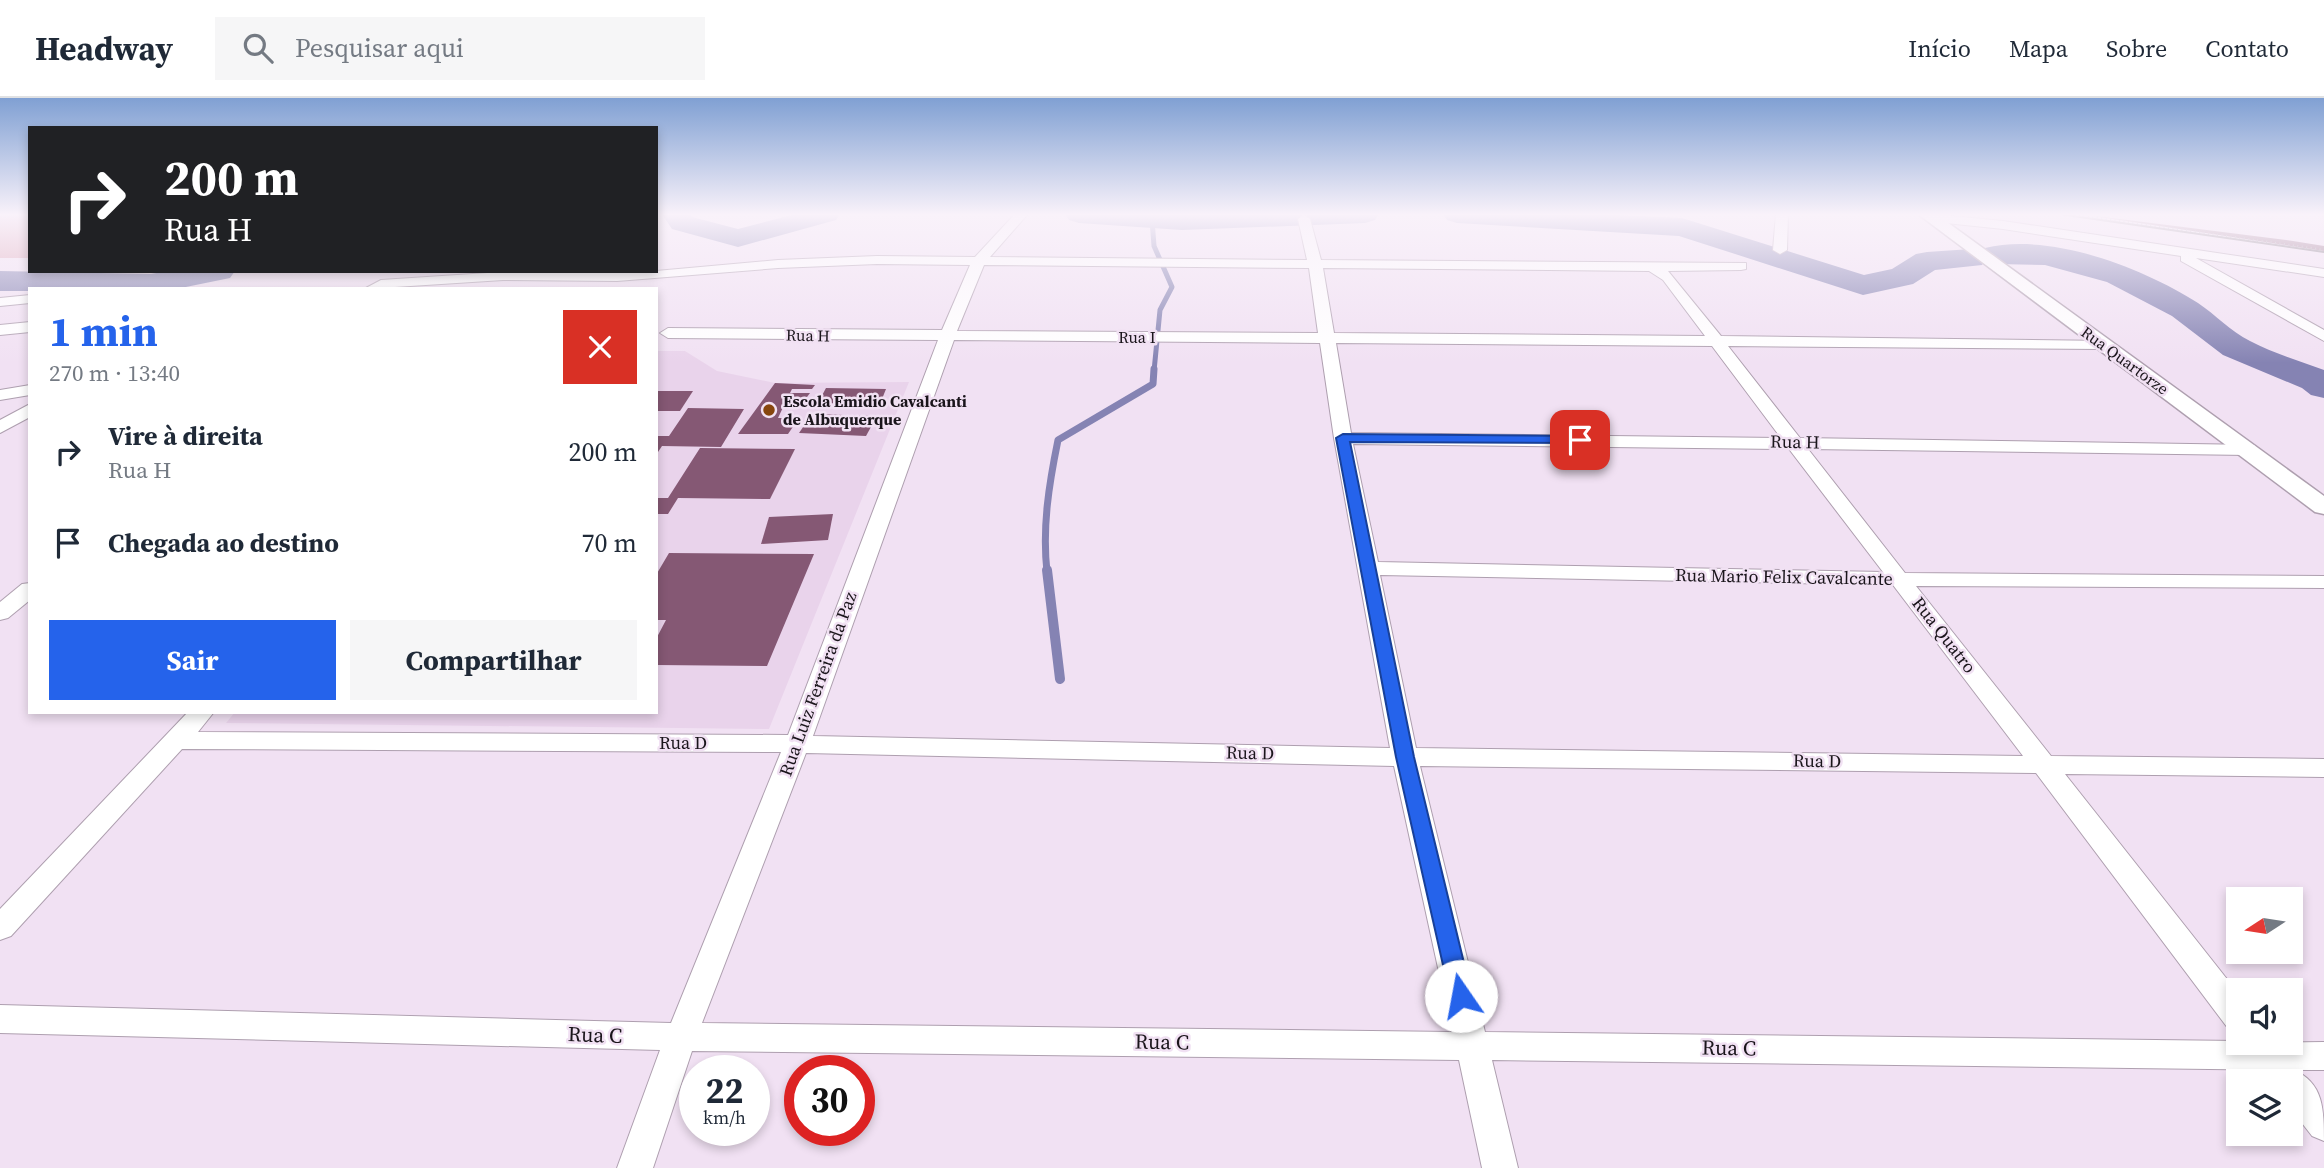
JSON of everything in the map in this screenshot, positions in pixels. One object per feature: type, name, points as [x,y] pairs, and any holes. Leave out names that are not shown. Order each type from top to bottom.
[{"type":"street","points":[[375,287],[381,284],[470,278],[613,283],[786,264]]},
{"type":"street","name":"Rua Luiz Ferreira da Paz","points":[[635,1168],[681,1037],[797,744],[948,336],[978,264]]},
{"type":"street","points":[[1306,264],[1741,266]]},
{"type":"street","points":[[1315,264],[1343,438],[1405,757],[1500,1168]]},
{"type":"street","name":"Rua Quartorze","points":[[1994,264],[2324,507]]},
{"type":"street","points":[[2197,264],[2324,336]]},
{"type":"street","points":[[2266,264],[2324,272]]},
{"type":"street","name":"Rua Quatro","points":[[1646,266],[1668,277],[1791,441],[2044,763],[2226,1001]]},
{"type":"street","points":[[0,302],[28,299]]},
{"type":"street","points":[[0,330],[28,327]]},
{"type":"street","name":"Rua H","points":[[668,333],[948,336]]},
{"type":"street","name":"Rua I","points":[[948,336],[1325,338]]},
{"type":"street","points":[[1325,338],[2103,344]]},
{"type":"street","points":[[0,395],[28,390]]},
{"type":"street","points":[[0,428],[28,410]]},
{"type":"street","name":"Rua H","points":[[1343,438],[1791,441],[2248,449]]},
{"type":"street","name":"Rua Mario Felix Cavalcante","points":[[1370,568],[1900,579],[2324,582]]},
{"type":"street","points":[[0,612],[28,591]]},
{"type":"street","points":[[0,928],[200,714]]},
{"type":"street","name":"Rua D","points":[[175,740],[797,744],[1405,757],[2324,768]]},
{"type":"street","name":"Rua C","points":[[0,1019],[681,1037],[2226,1049]]},
{"type":"street","name":"Rua C","points":[[2303,1054],[2324,1056]]},
{"type":"street","points":[[2268,1055],[2279,1069]]},
{"type":"street","points":[[2303,1099],[2324,1125]]},
{"type":"shaded area","points":[[658,351],[685,351],[717,371],[775,383],[909,382],[769,729],[226,723],[233,714],[658,714]]},
{"type":"building","name":"Escola Emidio Cavalcanti de Albuquerque","points":[[775,383],[815,385],[812,389],[792,389],[790,393],[810,393],[804,401],[786,401],[778,418],[799,418],[788,434],[738,434]]},
{"type":"building","points":[[826,388],[886,389],[880,404],[818,403]]},
{"type":"building","points":[[658,391],[693,391],[680,411],[658,411]]},
{"type":"building","points":[[688,408],[744,409],[721,447],[662,446],[658,452],[658,436],[669,436]]},
{"type":"building","points":[[812,414],[877,416],[866,436],[799,433]]},
{"type":"building","points":[[700,448],[795,449],[770,499],[678,498],[668,514],[658,514],[658,498],[668,498]]},
{"type":"building","points":[[833,514],[828,540],[761,544],[769,517]]},
{"type":"building","points":[[669,553],[814,554],[767,666],[658,665],[658,635],[666,620],[658,620],[658,572]]},
{"type":"waterway","points":[[1154,371],[1160,310],[1172,287],[1162,264]]},
{"type":"waterway","points":[[1797,264],[1863,285],[1902,277],[1922,264]]},
{"type":"waterway","points":[[2083,264],[2118,275],[2163,296],[2236,348],[2315,380],[2324,387]]},
{"type":"waterway","points":[[0,281],[151,284],[209,273]]},
{"type":"waterway","points":[[1047,572],[1047,506],[1058,440],[1153,384],[1154,369]]},
{"type":"waterway","points":[[1047,570],[1060,679]]},
{"type":"place","name":"Escola Emidio Cavalcanti de Albuquerque","points":[[769,410]]},
{"type":"route","points":[[1461,996],[1405,757],[1343,438],[1580,440]]}]
